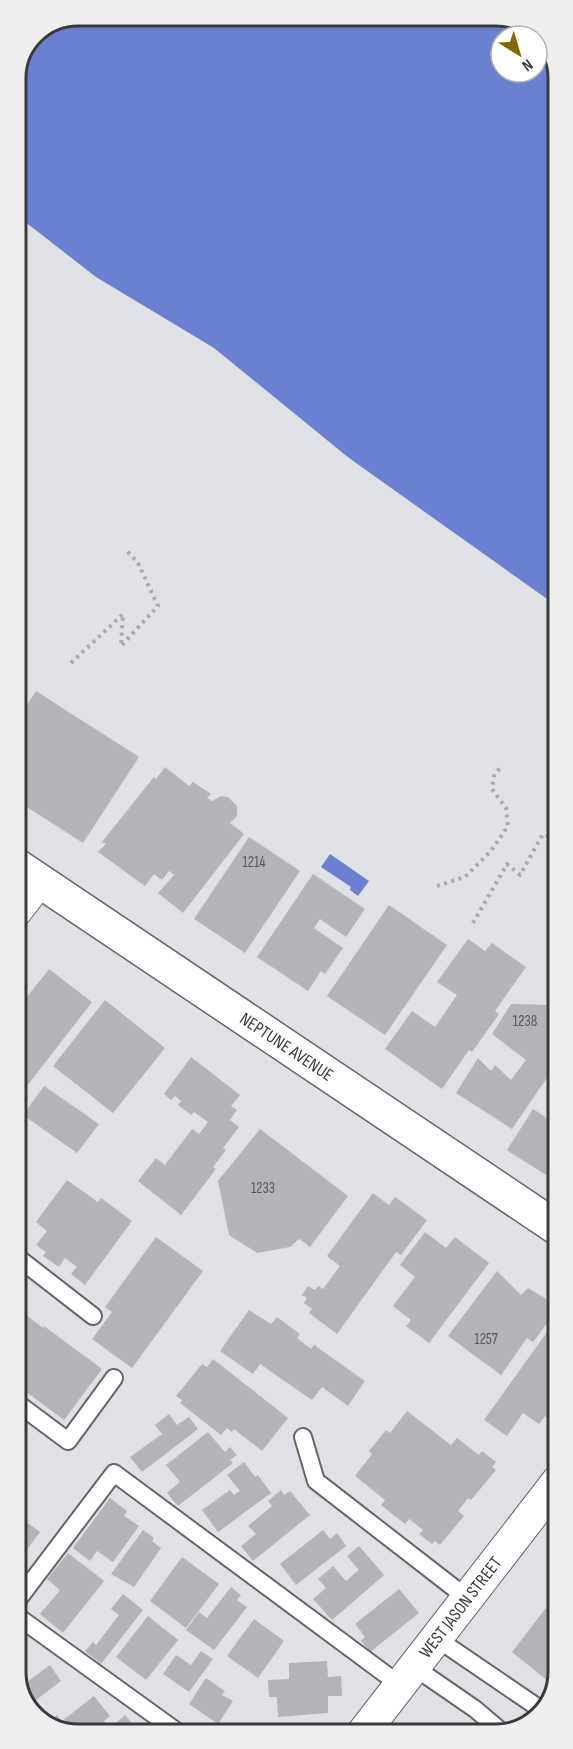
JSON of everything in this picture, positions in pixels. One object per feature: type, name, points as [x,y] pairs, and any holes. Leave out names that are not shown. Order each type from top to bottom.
[{"type":"street","name":"NEPTUNE AVENUE","points":[[28,873],[548,1222]]},
{"type":"street","name":"WEST JASON STREET","points":[[370,1724],[548,1494]]},
{"type":"lane","points":[[26,1265],[93,1316]]},
{"type":"lane","points":[[26,1410],[68,1441],[114,1378]]},
{"type":"lane","points":[[303,1437],[316,1481],[467,1598]]},
{"type":"lane","points":[[26,1589],[114,1473],[407,1676],[475,1709],[493,1724]]},
{"type":"lane","points":[[26,1622],[165,1723]]},
{"type":"lane","points":[[436,1638],[535,1705]]},
{"type":"path","points":[[71,663],[123,614],[121,646],[158,606],[138,563],[126,550]]},
{"type":"path","points":[[437,886],[465,877],[490,851],[508,826],[506,808],[492,789],[494,776],[501,765]]},
{"type":"path","points":[[473,922],[507,864],[520,875],[543,834],[548,836]]},
{"type":"water","points":[[78,26],[489,26],[489,84],[548,84],[548,600],[349,458],[214,348],[96,277],[26,223],[27,68],[34,49],[49,34],[58,29]]},
{"type":"water","points":[[330,854],[369,881],[358,896],[350,890],[351,887],[321,867]]},
{"type":"building","points":[[36,691],[139,757],[83,843],[26,806],[26,707]]},
{"type":"building","points":[[165,767],[189,786],[193,782],[211,794],[207,798],[212,801],[221,796],[228,797],[237,806],[237,816],[230,823],[244,834],[183,913],[158,893],[174,875],[169,871],[162,880],[154,874],[145,886],[98,852],[106,844],[102,842],[154,777],[156,779]]},
{"type":"building","points":[[249,837],[300,871],[245,953],[194,919]]},
{"type":"building","points":[[313,874],[365,909],[346,937],[320,919],[314,928],[343,948],[325,974],[321,971],[308,991],[257,957]]},
{"type":"building","points":[[389,905],[447,945],[385,1035],[327,996]]},
{"type":"building","points":[[468,939],[485,951],[492,943],[526,967],[495,1011],[499,1014],[472,1052],[469,1050],[442,1089],[385,1049],[412,1011],[435,1027],[457,995],[437,982]]},
{"type":"building","points":[[49,969],[92,1002],[26,1087],[26,998]]},
{"type":"building","points":[[105,1000],[165,1048],[113,1113],[53,1066]]},
{"type":"building","points":[[511,1004],[548,1005],[548,1076],[512,1129],[456,1093],[478,1058],[491,1071],[495,1065],[511,1080],[526,1060],[492,1034]]},
{"type":"building","points":[[191,1057],[240,1095],[231,1106],[237,1110],[230,1120],[239,1127],[223,1148],[226,1150],[213,1167],[216,1169],[181,1215],[138,1181],[156,1158],[165,1165],[192,1129],[199,1134],[208,1122],[194,1112],[191,1115],[178,1105],[181,1101],[175,1096],[171,1100],[164,1094]]},
{"type":"building","points":[[44,1086],[99,1124],[77,1153],[26,1117],[26,1111]]},
{"type":"building","points":[[533,1109],[548,1119],[548,1176],[507,1150]]},
{"type":"building","points":[[260,1129],[348,1196],[310,1247],[299,1239],[290,1247],[257,1253],[229,1235],[218,1181]]},
{"type":"building","points":[[67,1180],[98,1202],[101,1198],[132,1221],[85,1285],[71,1274],[77,1267],[65,1258],[59,1267],[43,1256],[46,1252],[36,1245],[47,1231],[36,1222]]},
{"type":"building","points":[[373,1193],[389,1205],[395,1197],[427,1220],[401,1255],[396,1252],[337,1334],[309,1313],[312,1309],[304,1303],[307,1298],[302,1295],[308,1286],[315,1290],[318,1286],[323,1289],[340,1266],[327,1256]]},
{"type":"building","points":[[425,1232],[446,1248],[455,1237],[489,1263],[429,1343],[406,1326],[411,1320],[393,1306],[415,1277],[400,1265]]},
{"type":"building","points":[[156,1237],[203,1271],[132,1368],[92,1339],[112,1312],[105,1307]]},
{"type":"building","points":[[497,1271],[521,1295],[528,1288],[548,1300],[548,1322],[533,1342],[527,1338],[501,1375],[448,1336]]},
{"type":"building","points":[[249,1310],[271,1324],[277,1317],[300,1334],[297,1338],[311,1349],[314,1345],[365,1381],[348,1406],[322,1387],[312,1400],[260,1364],[253,1374],[220,1351]]},
{"type":"building","points":[[26,1315],[102,1369],[64,1420],[26,1392]]},
{"type":"building","points":[[548,1331],[548,1418],[545,1416],[539,1424],[523,1413],[507,1436],[484,1420]]},
{"type":"building","points":[[213,1359],[288,1418],[262,1451],[234,1429],[232,1432],[227,1428],[221,1435],[180,1403],[182,1400],[176,1396],[202,1364],[207,1367]]},
{"type":"building","points":[[407,1411],[451,1445],[457,1438],[479,1455],[482,1451],[496,1462],[492,1467],[496,1470],[471,1500],[468,1498],[458,1511],[464,1516],[440,1545],[435,1541],[432,1544],[419,1534],[423,1530],[409,1519],[405,1524],[381,1505],[385,1500],[355,1476],[372,1454],[369,1451],[386,1430],[390,1433]]},
{"type":"building","points":[[169,1414],[177,1425],[189,1417],[198,1429],[142,1472],[130,1457],[162,1434],[155,1425]]},
{"type":"building","points":[[208,1432],[225,1452],[230,1447],[237,1455],[230,1460],[233,1463],[178,1506],[167,1493],[180,1482],[166,1465]]},
{"type":"building","points":[[244,1462],[255,1477],[258,1475],[271,1493],[218,1532],[202,1510],[230,1490],[234,1495],[240,1491],[227,1475]]},
{"type":"building","points":[[281,1490],[284,1495],[290,1491],[310,1515],[253,1561],[241,1546],[256,1534],[248,1526],[272,1506],[268,1501]]},
{"type":"building","points":[[110,1498],[127,1511],[124,1516],[139,1526],[113,1562],[97,1551],[90,1561],[73,1548]]},
{"type":"building","points":[[26,1522],[40,1532],[26,1551]]},
{"type":"building","points":[[143,1530],[154,1538],[152,1541],[161,1548],[134,1587],[111,1574]]},
{"type":"building","points":[[323,1530],[330,1539],[337,1533],[346,1546],[296,1585],[280,1564]]},
{"type":"building","points":[[359,1546],[384,1575],[332,1620],[313,1599],[326,1588],[318,1579],[333,1566],[346,1581],[359,1570],[347,1556]]},
{"type":"building","points":[[68,1553],[104,1581],[63,1633],[40,1614],[60,1590],[47,1579]]},
{"type":"building","points":[[182,1557],[219,1584],[186,1628],[150,1601]]},
{"type":"building","points":[[231,1587],[241,1595],[237,1600],[247,1607],[214,1650],[186,1630],[199,1612],[207,1618]]},
{"type":"building","points":[[399,1589],[419,1613],[370,1652],[361,1641],[365,1637],[355,1624]]},
{"type":"building","points":[[123,1594],[143,1610],[101,1664],[85,1651],[93,1642],[96,1645],[119,1615],[111,1609]]},
{"type":"building","points":[[548,1605],[547,1680],[512,1652]]},
{"type":"building","points":[[148,1616],[178,1640],[146,1680],[116,1657]]},
{"type":"building","points":[[254,1619],[284,1641],[258,1678],[227,1656]]},
{"type":"building","points":[[201,1651],[213,1659],[189,1692],[163,1674],[176,1655],[191,1665]]},
{"type":"building","points":[[327,1661],[328,1677],[341,1676],[342,1696],[328,1696],[328,1713],[278,1717],[277,1697],[269,1697],[268,1680],[289,1679],[289,1663]]},
{"type":"building","points":[[50,1665],[61,1681],[35,1701],[27,1682]]},
{"type":"building","points":[[206,1678],[225,1691],[222,1695],[233,1701],[218,1723],[189,1704]]},
{"type":"building","points":[[94,1696],[110,1716],[104,1721],[106,1723],[62,1721]]},
{"type":"building","points":[[125,1715],[132,1723],[116,1723]]}]
